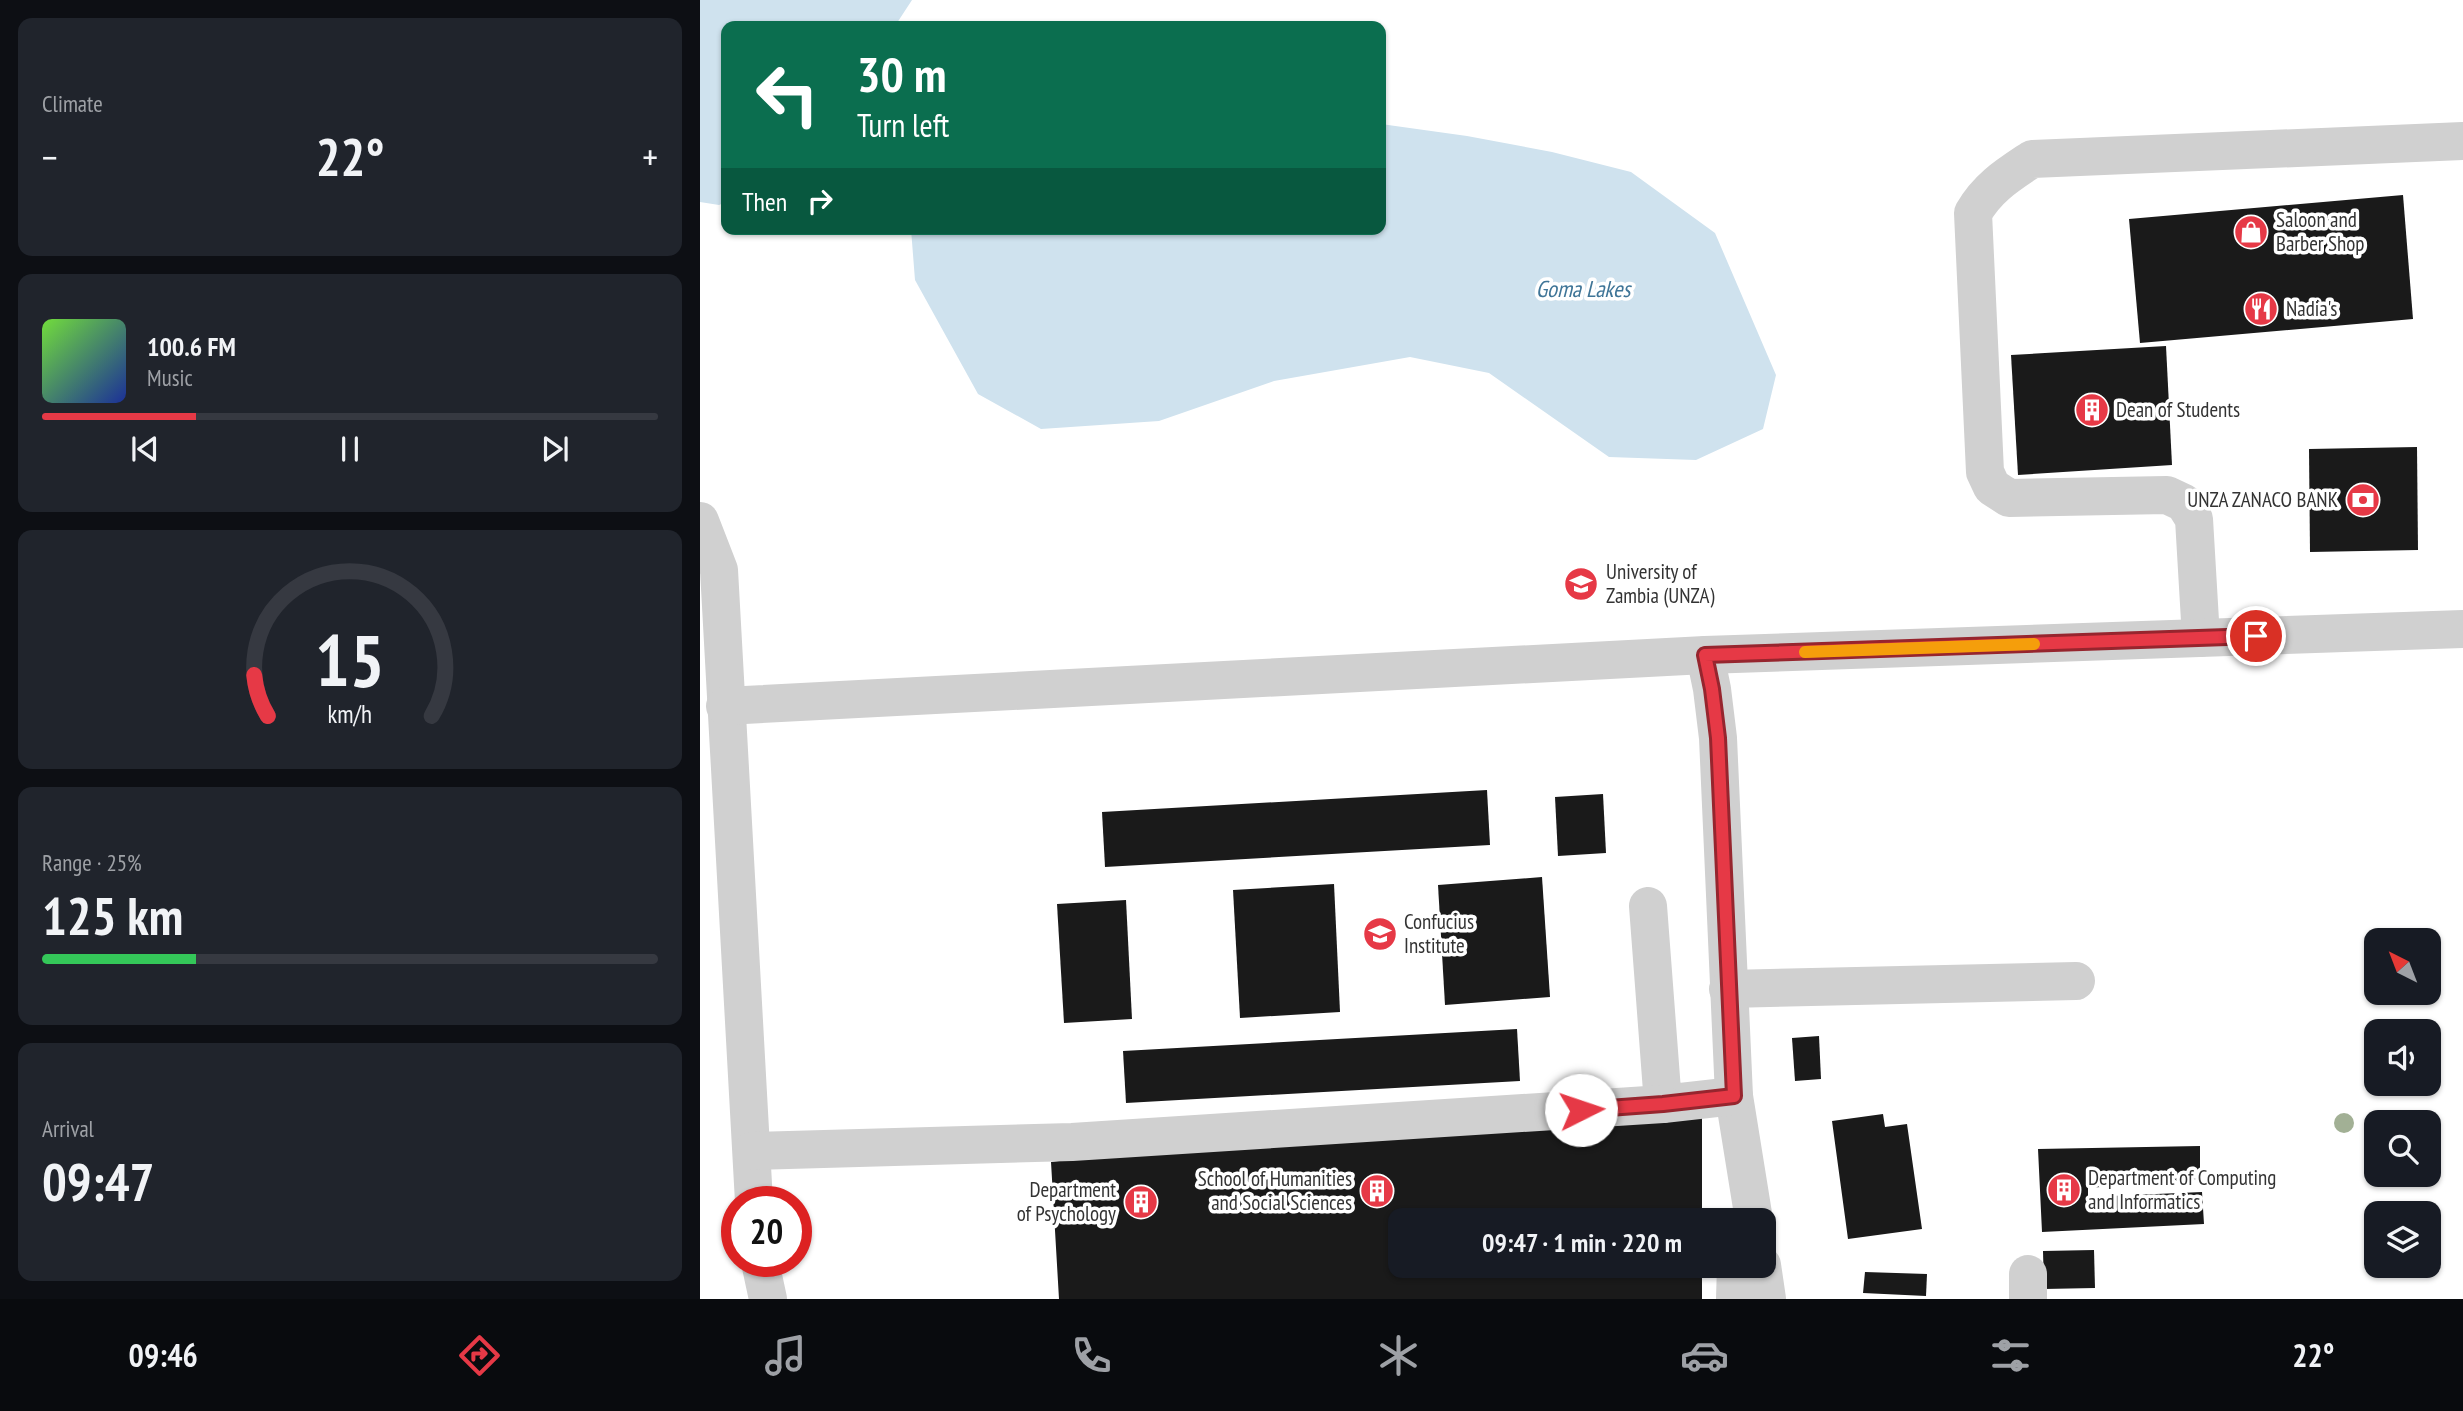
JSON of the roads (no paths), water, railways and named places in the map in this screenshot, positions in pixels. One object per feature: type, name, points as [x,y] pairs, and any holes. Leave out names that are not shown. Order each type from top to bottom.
[{"type":"lane","points":[[2201,638],[2194,519],[2185,503],[2167,495],[2009,498],[1992,487],[1985,472],[1973,213],[1983,196],[2001,178],[2032,159],[2463,141]]},
{"type":"lane","points":[[700,521],[719,570],[753,1186]]},
{"type":"lane","points":[[725,706],[1705,655],[2463,629]]},
{"type":"lane","points":[[1705,655],[1718,738],[1734,1096],[1752,1208]]},
{"type":"lane","points":[[1648,906],[1663,1104]]},
{"type":"lane","points":[[1728,989],[2076,981]]},
{"type":"lane","points":[[752,1151],[1072,1142],[1663,1104],[1734,1096]]},
{"type":"lane","points":[[1739,1208],[1742,1145]]},
{"type":"lane","points":[[758,1277],[758,1299]]},
{"type":"lane","points":[[762,1277],[768,1299]]},
{"type":"lane","points":[[1735,1299],[1736,1278]]},
{"type":"lane","points":[[1764,1278],[1768,1299]]},
{"type":"water","points":[[700,0],[912,0],[898,21],[721,21],[721,204],[700,202]]},
{"type":"water","name":"Goma Lakes","points":[[1386,125],[1552,152],[1631,172],[1715,233],[1776,375],[1763,429],[1696,460],[1609,457],[1489,373],[1410,357],[1274,381],[1159,421],[1041,429],[978,394],[915,280],[911,235],[1386,235]]},
{"type":"place","name":"Saloon and Barber Shop","points":[[2251,232]]},
{"type":"place","name":"Nadia's","points":[[2261,309]]},
{"type":"place","name":"Dean of Students","points":[[2092,410]]},
{"type":"place","name":"UNZA ZANACO BANK","points":[[2363,500]]},
{"type":"place","name":"University of Zambia (UNZA)","points":[[1581,584]]},
{"type":"place","name":"Confucius Institute","points":[[1380,934]]},
{"type":"place","name":"Department of Computing and Informatics","points":[[2064,1190]]},
{"type":"place","name":"School of Humanities and Social Sciences","points":[[1377,1191]]},
{"type":"place","name":"Department of Psychology","points":[[1141,1202]]}]
